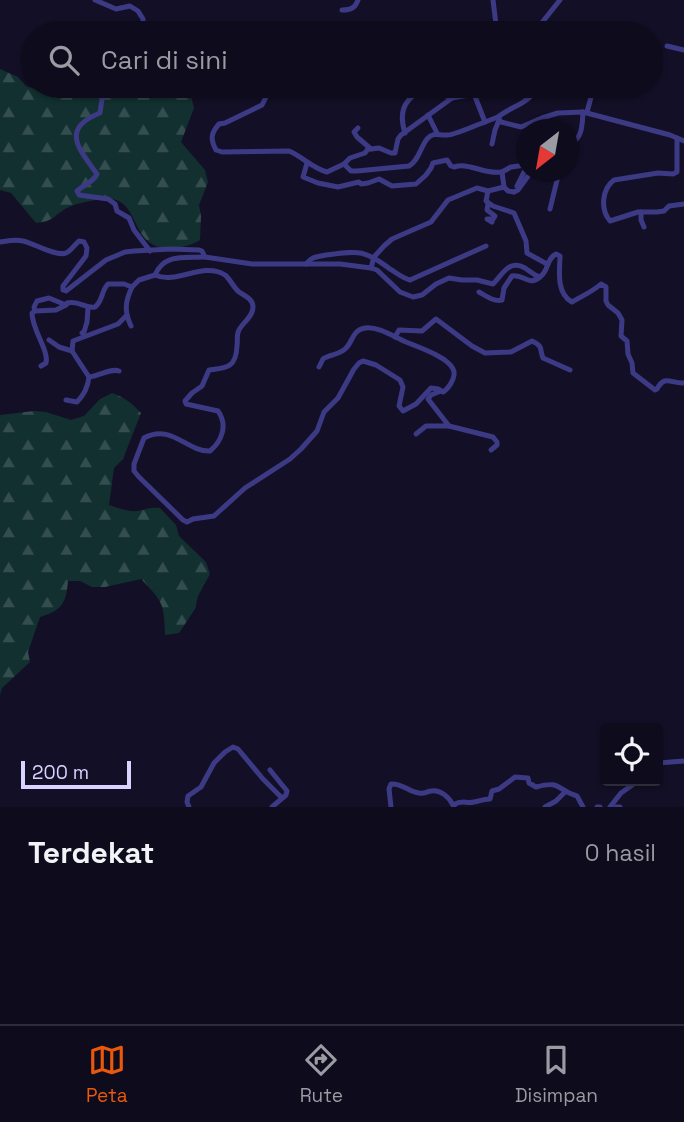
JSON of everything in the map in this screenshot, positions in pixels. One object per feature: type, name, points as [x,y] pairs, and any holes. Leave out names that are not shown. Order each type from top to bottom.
[{"type":"street","points":[[95,0],[116,9],[125,6],[138,10],[143,21]]},
{"type":"street","points":[[342,10],[353,9],[358,0]]},
{"type":"street","points":[[493,0],[496,21]]},
{"type":"street","points":[[543,21],[560,0]]},
{"type":"street","points":[[667,46],[684,50]]},
{"type":"street","points":[[103,98],[100,113],[87,118],[76,133],[76,144],[97,174],[95,179],[83,184],[77,191],[79,195],[108,199],[115,204],[117,211],[129,218],[134,230],[150,251]]},
{"type":"street","points":[[265,98],[262,105],[219,124],[212,139],[216,150],[289,151],[319,170],[327,172],[368,149],[379,148],[395,153],[399,138],[452,98]]},
{"type":"street","points":[[405,133],[402,116],[405,105],[411,98]]},
{"type":"street","points":[[476,98],[485,122]]},
{"type":"street","points":[[492,144],[501,113],[520,105],[528,98]]},
{"type":"street","points":[[579,138],[590,98]]},
{"type":"street","points":[[499,118],[507,125],[521,127],[558,113],[585,112],[684,141]]},
{"type":"street","points":[[428,115],[437,133]]},
{"type":"street","points":[[344,164],[357,171],[409,166],[414,163],[428,137],[437,133],[448,135],[499,118]]},
{"type":"street","points":[[358,128],[355,134],[371,149]]},
{"type":"street","points":[[677,138],[678,170],[675,173],[637,175],[614,180],[603,203],[603,210],[610,221],[631,213],[664,211],[669,206],[684,204]]},
{"type":"street","points":[[307,163],[303,177],[338,187],[379,179],[392,186],[416,184],[426,175],[433,163],[447,160],[454,167],[458,165],[491,173],[516,167]]},
{"type":"street","points":[[502,172],[504,187],[508,191],[518,190],[524,182]]},
{"type":"street","points":[[514,192],[519,182]]},
{"type":"street","points":[[550,209],[557,182]]},
{"type":"street","points":[[371,268],[374,257],[392,239],[431,222],[448,200],[477,188],[488,191],[504,187]]},
{"type":"street","points":[[488,191],[487,210],[495,216],[493,219],[487,219],[492,222]]},
{"type":"street","points":[[488,204],[514,213],[526,241],[527,253],[547,264]]},
{"type":"street","points":[[641,212],[644,227]]},
{"type":"street","points":[[0,242],[23,241],[62,254],[79,241],[84,242],[87,253],[63,286],[66,291],[106,260],[125,252],[199,250],[205,257]]},
{"type":"street","points":[[306,264],[312,257],[357,252],[374,257],[402,278],[410,280],[486,246]]},
{"type":"street","points":[[479,292],[495,300],[502,300],[504,288],[512,276],[535,281],[544,273],[554,255],[560,256],[560,278],[565,298],[572,302],[591,293],[601,284],[605,286],[608,305],[622,320],[621,335],[627,341],[633,373],[656,390],[663,381],[684,383]]},
{"type":"street","points":[[155,275],[161,265],[169,259],[177,258],[205,257],[252,264],[340,264],[377,270],[400,292],[413,297],[422,295],[449,278],[493,284],[504,269],[514,265],[524,267],[540,277]]},
{"type":"street","points":[[131,326],[126,302],[132,287],[139,280],[155,275],[167,279],[195,272],[219,272],[253,304],[252,314],[238,332],[237,349],[232,363],[222,370],[209,370],[202,386],[185,401],[186,404],[218,411],[223,427],[220,440],[209,451],[202,451],[174,437],[153,433],[144,438],[134,464],[134,471],[139,477],[187,522],[214,516],[245,488],[301,449],[314,435],[324,412],[338,398],[355,366],[360,362],[380,367],[402,381],[400,407],[403,411],[416,404],[431,388],[441,391]]},
{"type":"street","points":[[35,311],[57,310],[67,303],[78,302],[88,308],[95,307],[102,299],[104,288],[108,284],[132,287]]},
{"type":"street","points":[[41,366],[46,363],[47,357],[33,324],[34,307],[37,301],[45,298],[66,305]]},
{"type":"street","points":[[82,333],[86,326],[88,308]]},
{"type":"street","points":[[65,400],[80,400],[87,388],[89,377],[72,351],[73,341],[118,324],[127,315]]},
{"type":"street","points":[[396,337],[399,330],[422,331],[436,319],[485,353],[512,352],[532,341],[540,345],[542,358],[570,370]]},
{"type":"street","points":[[319,367],[323,359],[338,354],[347,347],[353,335],[367,327],[438,356],[453,369],[454,376],[447,390],[431,395],[428,399],[449,426]]},
{"type":"street","points":[[49,340],[72,351]]},
{"type":"street","points":[[89,377],[114,369],[120,371]]},
{"type":"street","points":[[416,434],[426,426],[449,426],[493,437],[497,445],[491,450]]},
{"type":"street","points":[[189,807],[188,796],[201,787],[214,763],[233,747],[238,749],[282,798]]},
{"type":"street","points":[[663,763],[684,761]]},
{"type":"street","points":[[270,770],[287,789],[272,807]]},
{"type":"street","points":[[391,807],[389,789],[393,783],[420,794],[437,791],[448,798],[453,806],[461,801],[473,803],[490,799],[492,790],[499,789],[515,777],[528,778],[529,783],[536,786],[550,783],[561,787],[565,792],[577,796],[583,807]]},
{"type":"street","points":[[610,807],[631,786]]},
{"type":"street","points":[[545,807],[565,792]]},
{"type":"green space","points":[[0,69],[21,80],[21,98],[192,98],[194,108],[181,142],[205,170],[208,182],[199,205],[200,240],[188,246],[160,247],[150,243],[128,209],[121,202],[112,199],[73,205],[51,219],[36,223],[11,193],[0,190]]},
{"type":"green space","points":[[112,393],[128,401],[141,413],[123,459],[114,468],[109,505],[134,511],[160,508],[176,525],[179,536],[206,562],[210,574],[198,596],[195,609],[179,633],[165,635],[161,604],[141,579],[105,587],[68,581],[64,601],[58,609],[40,617],[28,652],[30,662],[2,688],[0,695],[0,415],[34,411],[71,420],[84,416],[100,399]]}]
